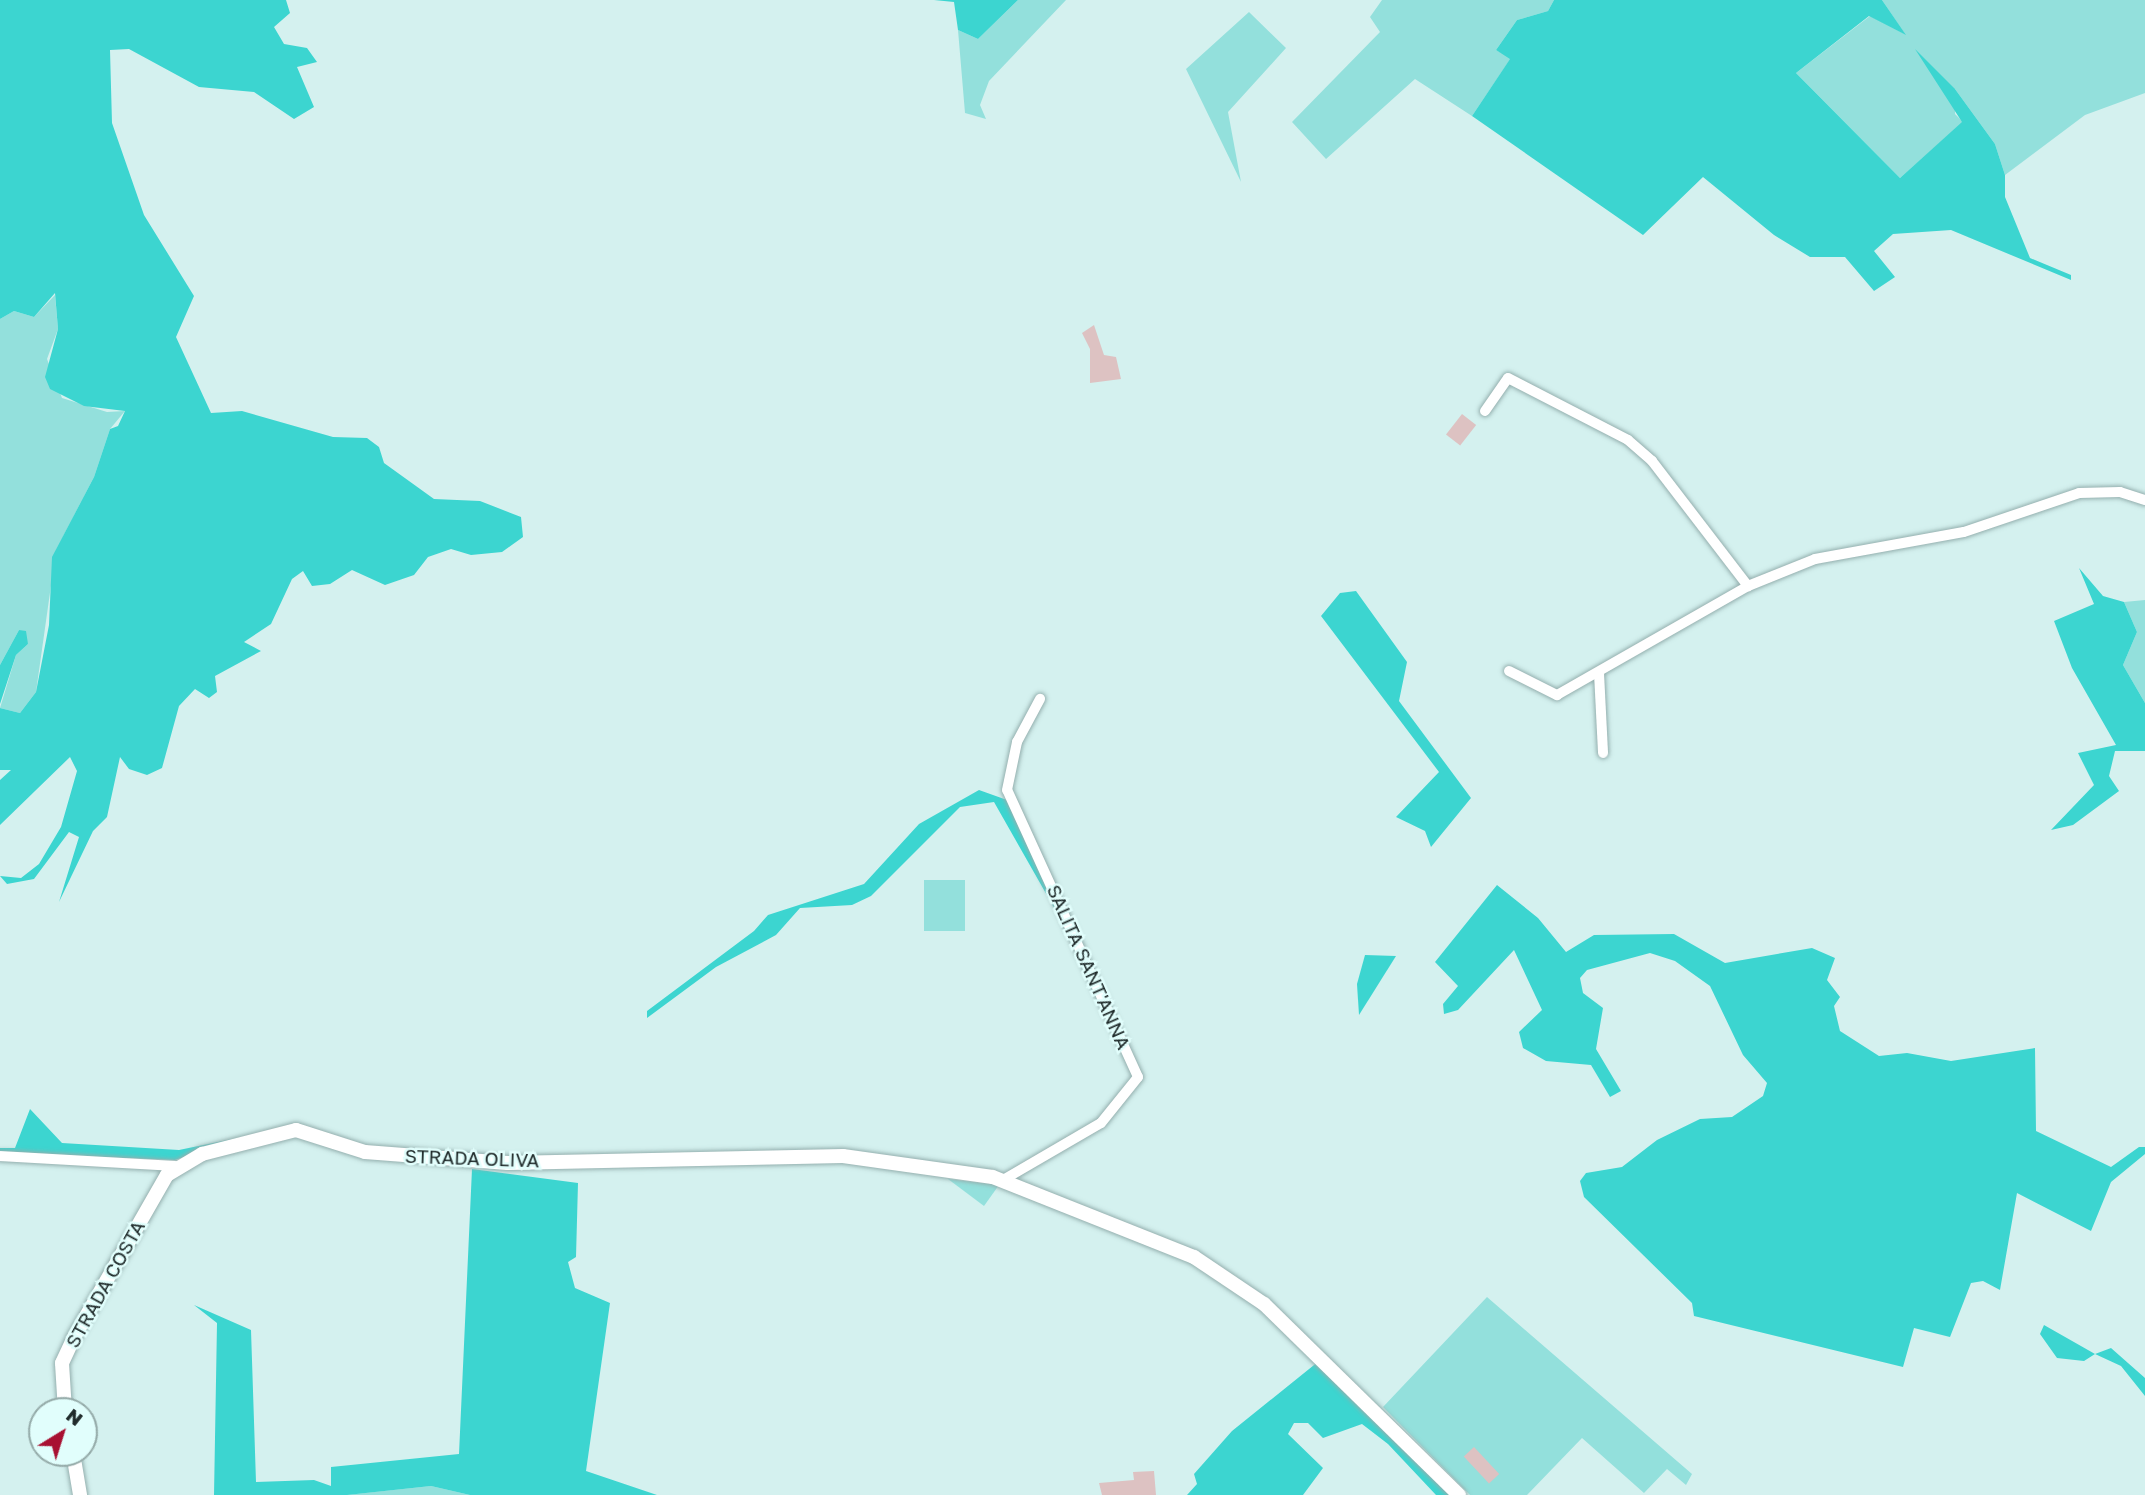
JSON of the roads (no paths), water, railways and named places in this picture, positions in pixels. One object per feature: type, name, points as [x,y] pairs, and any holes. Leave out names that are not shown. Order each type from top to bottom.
[{"type":"street","points":[[1485,411],[1508,378],[1628,440],[1653,461],[1748,586]]},
{"type":"street","points":[[1509,671],[1557,695],[1748,586],[1815,559],[1964,532],[2079,493],[2120,492],[2145,500]]},
{"type":"street","points":[[1599,673],[1603,753]]},
{"type":"street","name":"SALITA SANT'ANNA","points":[[998,1179],[1101,1123],[1138,1077],[1007,790],[1017,742],[1040,699]]},
{"type":"street","name":"STRADA OLIVA","points":[[0,1156],[175,1166],[296,1130],[365,1152],[508,1163],[843,1156],[998,1179]]},
{"type":"street","name":"STRADA COSTA","points":[[63,1397],[61,1380],[67,1350],[175,1166]]},
{"type":"street","points":[[998,1179],[1148,1234],[1227,1277],[1313,1350],[1459,1495]]},
{"type":"street","points":[[75,1467],[80,1495]]}]
